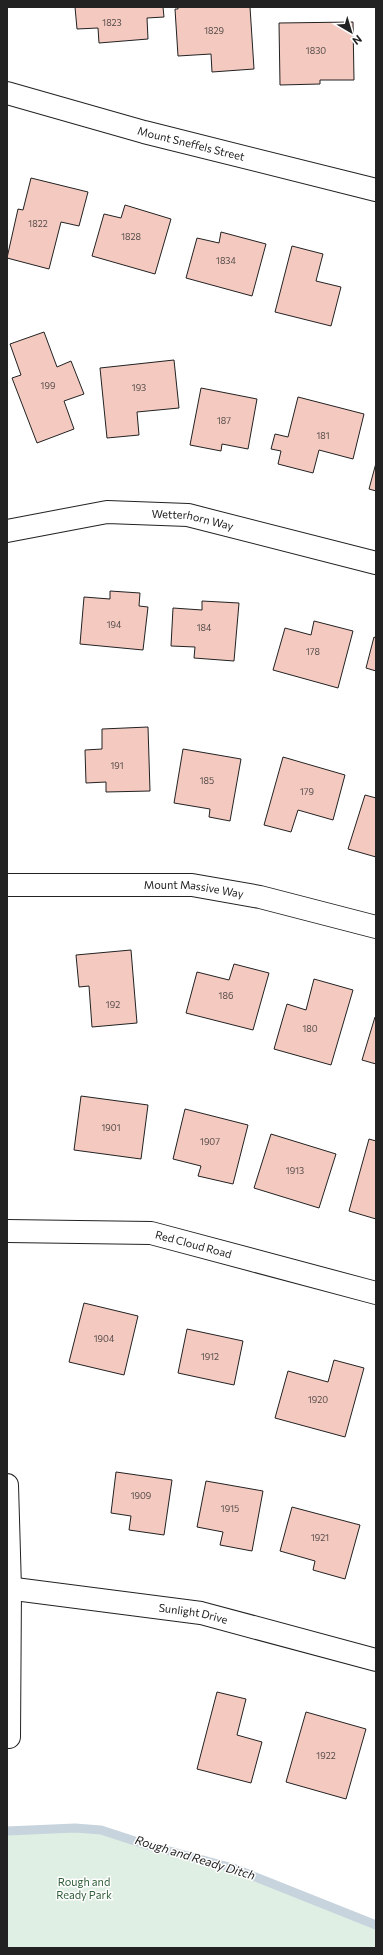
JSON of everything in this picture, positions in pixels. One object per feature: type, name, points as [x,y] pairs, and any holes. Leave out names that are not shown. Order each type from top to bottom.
[{"type":"street","name":"Mount Sneffels Street","points":[[7,92],[144,132],[376,190]]},
{"type":"street","name":"Wetterhorn Way","points":[[7,531],[107,512],[188,516],[376,563]]},
{"type":"street","name":"Mount Massive Way","points":[[7,885],[192,885],[260,897],[376,928]]},
{"type":"street","name":"Red Cloud Road","points":[[7,1231],[151,1233],[376,1293]]},
{"type":"street","points":[[7,1484],[9,1737]]},
{"type":"street","name":"Sunlight Drive","points":[[8,1588],[201,1613],[376,1660]]},
{"type":"green space","name":"Rough and Ready Park","points":[[75,1828],[101,1830],[147,1845],[233,1868],[376,1925],[376,1948],[7,1948],[7,1831]]},
{"type":"building","points":[[75,7],[163,7],[164,17],[147,18],[148,39],[99,43],[98,28],[77,29]]},
{"type":"building","points":[[178,7],[250,7],[254,69],[212,72],[211,54],[178,56],[175,9],[178,9]]},
{"type":"building","points":[[353,22],[354,80],[320,80],[320,84],[280,85],[279,23]]},
{"type":"building","points":[[31,178],[88,192],[79,226],[61,222],[49,269],[7,258],[18,209],[23,210]]},
{"type":"building","points":[[125,205],[171,219],[155,274],[92,256],[104,214],[121,218]]},
{"type":"building","points":[[221,232],[266,244],[252,296],[186,278],[197,238],[219,243]]},
{"type":"building","points":[[292,246],[323,254],[316,281],[341,287],[331,326],[275,312]]},
{"type":"building","points":[[44,332],[57,367],[71,361],[84,394],[64,401],[74,429],[37,443],[12,378],[21,375],[10,344]]},
{"type":"building","points":[[174,360],[179,408],[137,412],[139,435],[107,438],[100,368]]},
{"type":"building","points":[[201,388],[257,399],[248,449],[222,444],[221,451],[190,445]]},
{"type":"building","points":[[298,397],[364,414],[353,459],[319,450],[313,473],[278,464],[281,451],[271,449],[275,434],[288,437]]},
{"type":"building","points":[[376,463],[376,491],[369,489]]},
{"type":"building","points":[[110,591],[140,593],[139,606],[148,607],[143,650],[80,644],[84,597],[110,599]]},
{"type":"building","points":[[202,601],[239,603],[234,661],[194,658],[195,647],[171,646],[173,608],[202,610]]},
{"type":"building","points":[[314,621],[353,631],[338,688],[273,670],[285,628],[311,635]]},
{"type":"building","points":[[374,637],[376,638],[376,671],[366,668]]},
{"type":"building","points":[[148,727],[150,791],[106,792],[106,782],[86,783],[85,750],[102,749],[102,729]]},
{"type":"building","points":[[183,749],[241,759],[230,821],[209,817],[210,809],[174,803]]},
{"type":"building","points":[[283,757],[345,775],[333,820],[298,810],[291,832],[264,825]]},
{"type":"building","points":[[365,795],[376,798],[376,857],[348,849]]},
{"type":"building","points":[[131,950],[137,1023],[92,1027],[89,986],[79,987],[76,955]]},
{"type":"building","points":[[234,964],[269,973],[253,1030],[186,1013],[197,972],[229,980]]},
{"type":"building","points":[[314,979],[353,990],[331,1065],[274,1049],[287,1004],[306,1010]]},
{"type":"building","points":[[376,1017],[376,1064],[362,1060]]},
{"type":"building","points":[[81,1096],[148,1105],[141,1159],[74,1150]]},
{"type":"building","points":[[185,1109],[248,1125],[233,1184],[198,1176],[201,1166],[173,1159]]},
{"type":"building","points":[[271,1134],[336,1154],[319,1208],[254,1188]]},
{"type":"building","points":[[369,1139],[376,1141],[376,1219],[349,1211]]},
{"type":"building","points":[[84,1303],[138,1316],[124,1375],[69,1362]]},
{"type":"building","points":[[187,1329],[243,1341],[234,1385],[178,1373]]},
{"type":"building","points":[[334,1360],[364,1368],[345,1437],[275,1418],[288,1371],[328,1382]]},
{"type":"building","points":[[116,1472],[172,1480],[164,1535],[129,1530],[131,1516],[111,1513]]},
{"type":"building","points":[[206,1481],[263,1491],[252,1551],[220,1545],[223,1532],[197,1527]]},
{"type":"building","points":[[292,1507],[360,1525],[345,1579],[313,1570],[315,1561],[280,1551]]},
{"type":"building","points":[[217,1692],[246,1699],[237,1735],[262,1742],[251,1783],[197,1769]]},
{"type":"building","points":[[306,1712],[366,1729],[346,1799],[286,1782]]},
{"type":"waterway","name":"Rough and Ready Ditch","points":[[7,1831],[75,1828],[101,1830],[147,1845],[233,1868],[376,1925]]}]
